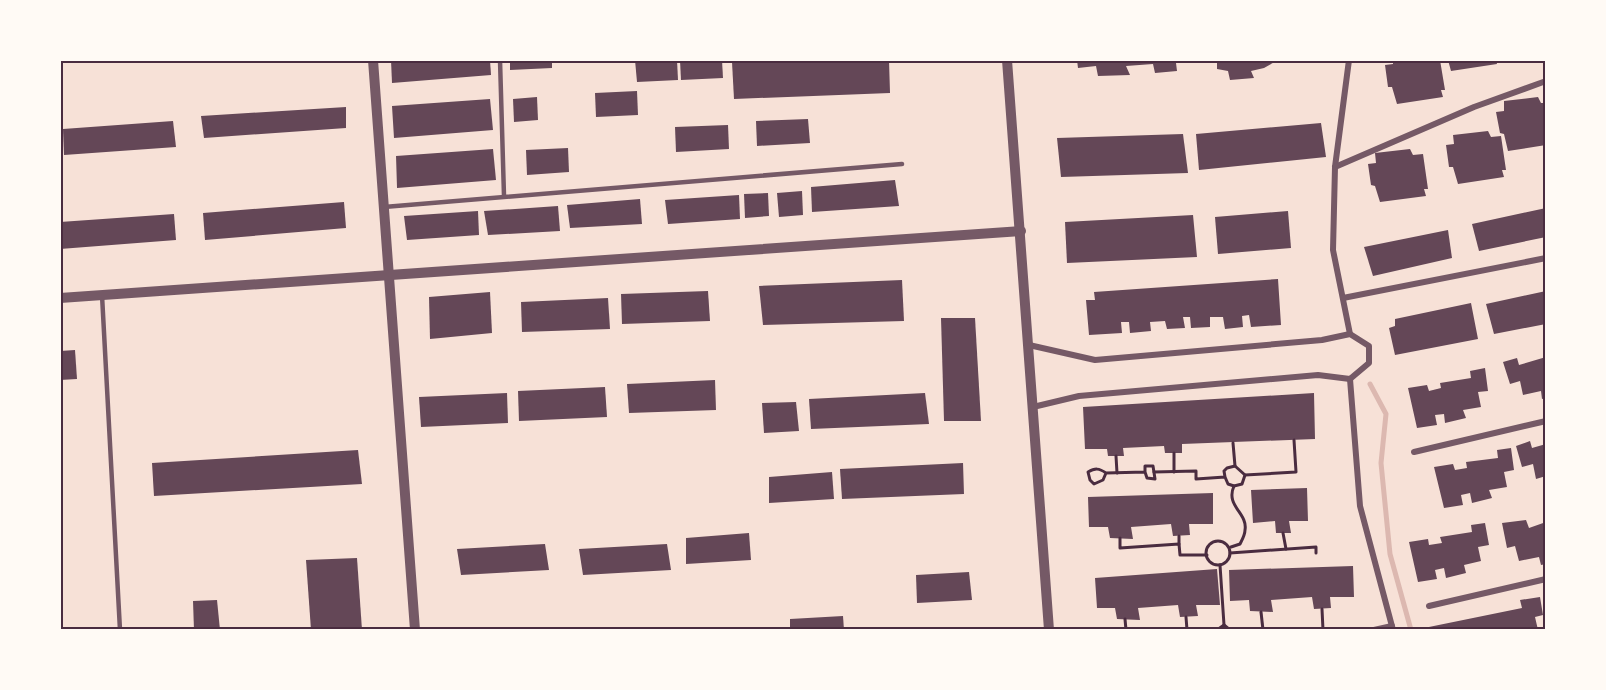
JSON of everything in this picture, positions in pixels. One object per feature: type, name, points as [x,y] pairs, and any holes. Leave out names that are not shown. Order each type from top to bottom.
[{"type":"street","points":[[373,60],[415,630]]},
{"type":"street","points":[[1007,60],[1049,630]]},
{"type":"street","points":[[1349,60],[1335,167],[1334,250],[1350,334]]},
{"type":"street","points":[[1335,167],[1474,107],[1546,81]]},
{"type":"street","points":[[60,298],[1021,231]]},
{"type":"street","points":[[1343,298],[1546,258]]},
{"type":"street","points":[[1029,345],[1095,360],[1322,340],[1350,334],[1369,346],[1369,363],[1350,379],[1318,375],[1079,396],[1033,407]]},
{"type":"street","points":[[1350,379],[1360,506],[1393,628],[1374,630]]},
{"type":"street","points":[[1414,452],[1546,421]]},
{"type":"street","points":[[1429,606],[1546,579]]},
{"type":"lane","points":[[500,60],[504,196]]},
{"type":"lane","points":[[384,207],[902,164]]},
{"type":"lane","points":[[102,295],[120,630]]},
{"type":"path","points":[[1233,443],[1235,466],[1245,475],[1296,472],[1294,440]]},
{"type":"path","points":[[1174,453],[1174,472]]},
{"type":"path","points":[[1116,456],[1117,473]]},
{"type":"path","points":[[1153,465],[1155,478],[1147,478],[1145,472],[1145,466],[1153,465]]},
{"type":"path","points":[[1235,466],[1224,471],[1228,484],[1234,486],[1242,484],[1245,475]]},
{"type":"path","points":[[1106,473],[1100,483],[1094,484],[1088,472],[1094,469],[1106,473],[1145,472]]},
{"type":"path","points":[[1154,472],[1196,471],[1196,479],[1225,477]]},
{"type":"path","points":[[1230,547],[1240,544],[1245,530],[1245,523],[1231,497],[1234,486]]},
{"type":"path","points":[[1283,533],[1286,549]]},
{"type":"path","points":[[1179,536],[1180,555],[1207,555]]},
{"type":"path","points":[[1120,538],[1120,548],[1179,544]]},
{"type":"path","points":[[1221,541],[1230,547],[1227,562],[1220,565],[1213,565],[1209,562],[1207,555],[1209,545],[1221,541]]},
{"type":"path","points":[[1230,553],[1316,547],[1316,553]]},
{"type":"path","points":[[1220,565],[1224,625],[1230,630]]},
{"type":"path","points":[[1322,609],[1323,630]]},
{"type":"path","points":[[1261,612],[1263,630]]},
{"type":"path","points":[[1186,617],[1186,630]]},
{"type":"path","points":[[1125,619],[1126,630]]},
{"type":"path","points":[[1216,630],[1224,625]]},
{"type":"building","points":[[391,60],[490,60],[491,75],[392,83]]},
{"type":"building","points":[[510,60],[552,60],[552,68],[510,70]]},
{"type":"building","points":[[635,60],[677,60],[678,80],[637,82]]},
{"type":"building","points":[[680,60],[722,60],[723,78],[681,80]]},
{"type":"building","points":[[889,60],[890,93],[734,99],[732,62]]},
{"type":"building","points":[[1077,60],[1187,60],[1187,62],[1176,63],[1177,71],[1155,73],[1153,64],[1126,66],[1130,75],[1098,76],[1096,66],[1078,68]]},
{"type":"building","points":[[1217,60],[1278,60],[1264,68],[1251,71],[1254,78],[1230,80],[1228,71],[1217,69]]},
{"type":"building","points":[[1393,60],[1440,60],[1445,90],[1441,90],[1443,97],[1397,104],[1392,87],[1388,87],[1385,65],[1393,64]]},
{"type":"building","points":[[1448,60],[1496,60],[1497,64],[1451,71]]},
{"type":"building","points":[[637,91],[638,115],[596,117],[595,93]]},
{"type":"building","points":[[537,97],[538,120],[514,122],[513,99]]},
{"type":"building","points":[[1538,97],[1541,103],[1546,103],[1546,145],[1508,151],[1504,134],[1500,133],[1496,112],[1504,111],[1504,101]]},
{"type":"building","points":[[490,99],[493,130],[394,138],[392,106]]},
{"type":"building","points":[[346,107],[346,128],[204,138],[201,116]]},
{"type":"building","points":[[808,119],[810,143],[757,146],[756,121]]},
{"type":"building","points":[[173,121],[176,147],[64,155],[63,129]]},
{"type":"building","points":[[1321,123],[1326,157],[1199,170],[1196,134]]},
{"type":"building","points":[[728,125],[729,149],[676,152],[675,127]]},
{"type":"building","points":[[1488,131],[1491,137],[1501,136],[1506,170],[1502,170],[1504,177],[1458,184],[1453,167],[1449,167],[1446,145],[1454,144],[1453,135]]},
{"type":"building","points":[[1183,134],[1188,173],[1061,177],[1057,138]]},
{"type":"building","points":[[568,148],[569,172],[527,175],[526,150]]},
{"type":"building","points":[[493,149],[496,180],[397,188],[396,156]]},
{"type":"building","points":[[1410,149],[1413,155],[1423,154],[1428,189],[1424,189],[1426,196],[1380,202],[1375,186],[1371,185],[1368,164],[1376,163],[1375,153]]},
{"type":"building","points":[[895,180],[899,206],[812,212],[811,187]]},
{"type":"building","points":[[802,191],[803,215],[779,217],[777,193]]},
{"type":"building","points":[[768,193],[769,216],[745,218],[744,194]]},
{"type":"building","points":[[739,195],[740,219],[668,224],[665,200]]},
{"type":"building","points":[[640,199],[642,224],[570,228],[567,205]]},
{"type":"building","points":[[344,202],[346,228],[205,240],[203,213]]},
{"type":"building","points":[[558,206],[560,231],[488,235],[484,211]]},
{"type":"building","points":[[1546,208],[1546,237],[1479,251],[1472,224]]},
{"type":"building","points":[[478,211],[479,235],[407,240],[404,216]]},
{"type":"building","points":[[1288,211],[1291,248],[1218,254],[1215,217]]},
{"type":"building","points":[[174,214],[176,240],[60,249],[60,222]]},
{"type":"building","points":[[1193,215],[1197,257],[1067,263],[1065,222]]},
{"type":"building","points":[[1448,230],[1452,258],[1373,276],[1364,247]]},
{"type":"building","points":[[1278,279],[1281,325],[1251,327],[1249,315],[1242,316],[1243,327],[1225,329],[1223,317],[1210,317],[1210,327],[1191,328],[1190,317],[1183,317],[1185,328],[1167,329],[1165,321],[1150,322],[1151,331],[1130,333],[1129,322],[1121,322],[1122,333],[1089,335],[1086,300],[1095,300],[1094,292]]},
{"type":"building","points":[[902,280],[904,321],[763,325],[759,286]]},
{"type":"building","points":[[708,291],[710,321],[622,324],[621,294]]},
{"type":"building","points":[[1546,291],[1546,324],[1494,334],[1486,304]]},
{"type":"building","points":[[490,292],[492,333],[430,339],[429,297]]},
{"type":"building","points":[[608,298],[610,329],[522,332],[521,302]]},
{"type":"building","points":[[1471,303],[1478,339],[1395,355],[1389,328],[1395,326],[1395,319]]},
{"type":"building","points":[[941,318],[975,318],[981,421],[944,421]]},
{"type":"building","points":[[75,350],[77,379],[60,380],[60,351]]},
{"type":"building","points":[[1546,357],[1546,398],[1542,399],[1541,391],[1523,395],[1520,381],[1510,384],[1503,362],[1517,358],[1519,365]]},
{"type":"building","points":[[1485,368],[1488,391],[1478,392],[1481,407],[1463,410],[1466,418],[1445,423],[1444,414],[1435,415],[1437,425],[1417,428],[1408,388],[1427,385],[1429,391],[1441,388],[1440,383],[1471,378],[1470,371]]},
{"type":"building","points":[[715,380],[716,410],[629,413],[627,384]]},
{"type":"building","points":[[605,387],[607,417],[519,421],[518,391]]},
{"type":"building","points":[[507,393],[508,423],[421,427],[419,397]]},
{"type":"building","points":[[925,393],[929,424],[811,429],[809,399]]},
{"type":"building","points":[[1314,393],[1315,439],[1182,444],[1182,453],[1165,453],[1164,446],[1123,448],[1124,456],[1108,456],[1107,449],[1085,449],[1083,407]]},
{"type":"building","points":[[796,402],[799,431],[764,433],[762,403]]},
{"type":"building","points":[[1530,441],[1532,448],[1546,444],[1546,476],[1536,479],[1533,464],[1522,467],[1516,446]]},
{"type":"building","points":[[1511,448],[1514,470],[1504,472],[1507,487],[1489,490],[1492,498],[1472,503],[1470,493],[1461,495],[1463,505],[1444,508],[1434,467],[1453,464],[1455,470],[1467,468],[1466,462],[1498,458],[1497,450]]},
{"type":"building","points":[[358,450],[362,484],[154,496],[152,463]]},
{"type":"building","points":[[963,463],[964,494],[842,499],[840,469]]},
{"type":"building","points":[[832,472],[834,499],[769,503],[769,477]]},
{"type":"building","points":[[1307,488],[1308,521],[1289,521],[1291,533],[1276,533],[1275,521],[1253,523],[1251,490]]},
{"type":"building","points":[[1213,493],[1213,524],[1189,524],[1190,535],[1173,536],[1171,524],[1131,527],[1133,539],[1110,538],[1108,527],[1089,527],[1088,497]]},
{"type":"building","points":[[1526,520],[1529,528],[1546,522],[1546,564],[1541,565],[1539,557],[1519,561],[1515,546],[1507,548],[1502,523]]},
{"type":"building","points":[[1485,523],[1489,545],[1478,547],[1481,561],[1464,565],[1466,573],[1446,578],[1444,568],[1435,570],[1437,579],[1418,582],[1409,542],[1428,539],[1429,545],[1442,543],[1440,537],[1472,532],[1471,525]]},
{"type":"building","points":[[749,533],[751,560],[686,564],[686,538]]},
{"type":"building","points":[[545,544],[549,570],[461,575],[457,549]]},
{"type":"building","points":[[667,544],[671,570],[583,575],[579,549]]},
{"type":"building","points":[[357,558],[362,630],[311,630],[306,560]]},
{"type":"building","points":[[1353,566],[1354,597],[1330,597],[1331,608],[1314,609],[1312,597],[1271,600],[1273,612],[1250,611],[1249,600],[1230,601],[1229,570]]},
{"type":"building","points":[[1217,569],[1220,605],[1196,605],[1198,616],[1180,617],[1178,605],[1138,608],[1140,620],[1117,619],[1115,608],[1097,608],[1095,578]]},
{"type":"building","points":[[969,572],[972,600],[917,603],[916,575]]},
{"type":"building","points":[[1540,597],[1543,615],[1535,617],[1538,630],[1424,630],[1424,628],[1522,608],[1520,600]]},
{"type":"building","points":[[217,600],[220,630],[194,630],[193,601]]},
{"type":"building","points":[[843,616],[844,630],[790,630],[790,619]]},
{"type":"waterway","points":[[1370,384],[1386,414],[1381,463],[1390,554],[1411,630]]}]
